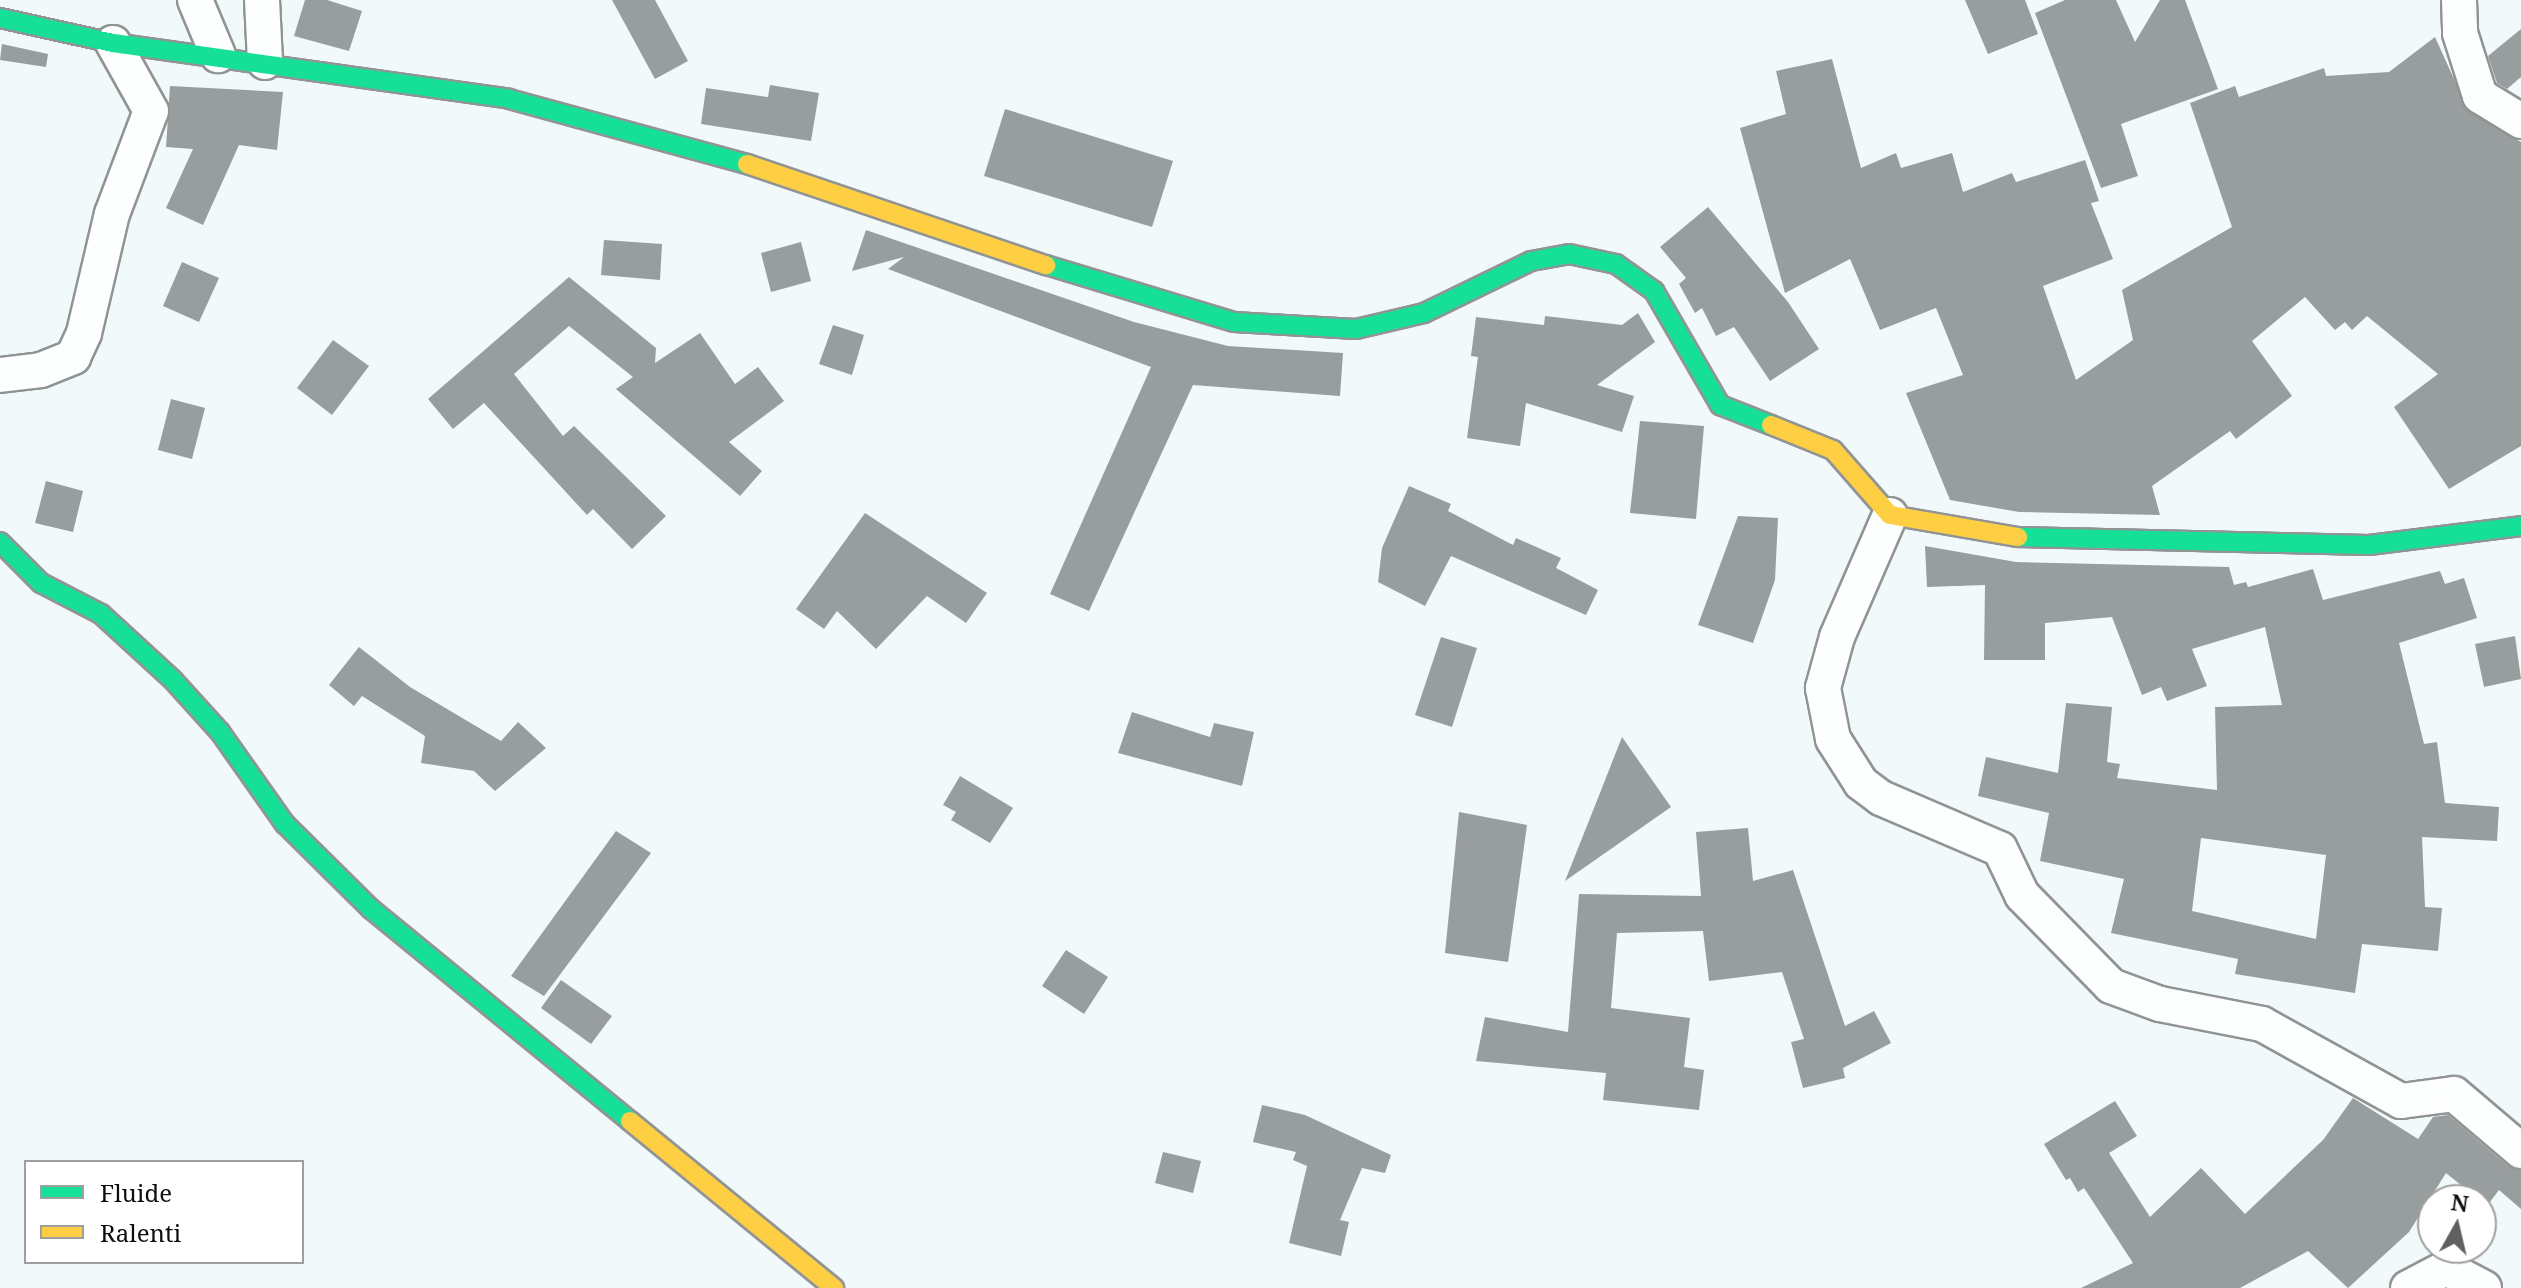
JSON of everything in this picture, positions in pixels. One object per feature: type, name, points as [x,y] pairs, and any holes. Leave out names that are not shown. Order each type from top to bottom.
[{"type":"street","points":[[195,0],[218,55]]},
{"type":"street","points":[[262,0],[265,62]]},
{"type":"street","points":[[2459,0],[2460,33],[2480,96],[2521,121]]},
{"type":"street","points":[[0,18],[113,43],[218,55],[509,99],[737,160],[1142,298],[1234,322],[1356,329],[1424,313],[1531,261],[1569,254],[1616,264],[1654,291],[1720,405],[1833,450],[1890,515],[2017,537],[2354,544],[2521,526]]},
{"type":"street","points":[[0,375],[41,370],[73,357],[84,333],[112,214],[151,111],[113,43]]},
{"type":"street","points":[[1890,515],[1837,637],[1823,688],[1833,739],[1861,783],[1881,798],[2000,849],[2022,895],[2111,986],[2160,1004],[2262,1024],[2401,1101],[2454,1094],[2521,1151]]},
{"type":"street","points":[[0,542],[41,583],[101,614],[172,679],[220,732],[285,824],[371,909],[834,1288]]},
{"type":"street","points":[[2408,1288],[2446,1268],[2484,1288]]},
{"type":"building","points":[[305,0],[327,0],[362,11],[349,51],[294,36]]},
{"type":"building","points":[[612,0],[655,0],[688,61],[655,79]]},
{"type":"building","points":[[1965,0],[2025,0],[2038,34],[1988,54]]},
{"type":"building","points":[[2065,0],[2116,0],[2135,42],[2160,0],[2185,0],[2218,89],[2121,124],[2138,176],[2101,188],[2035,13]]},
{"type":"building","points":[[2521,29],[2521,77],[2507,89],[2497,83],[2488,56]]},
{"type":"building","points":[[2435,37],[2469,112],[2521,142],[2521,446],[2449,489],[2394,407],[2438,374],[2367,316],[2352,330],[2345,322],[2335,330],[2305,297],[2252,341],[2292,396],[2236,439],[2230,431],[2152,486],[2160,515],[2019,512],[1950,500],[1906,393],[1963,375],[1936,308],[1880,330],[1850,259],[1785,293],[1740,128],[1786,114],[1776,71],[1832,59],[1861,168],[1896,153],[1901,168],[1952,153],[1963,192],[2012,173],[2016,182],[2085,160],[2099,201],[2091,203],[2113,259],[2043,286],[2076,380],[2133,340],[2122,290],[2232,227],[2190,103],[2235,86],[2239,97],[2324,68],[2326,76],[2389,72]]},
{"type":"building","points":[[2,44],[48,54],[46,67],[0,60]]},
{"type":"building","points":[[770,85],[819,93],[811,141],[701,124],[706,88],[768,97]]},
{"type":"building","points":[[170,86],[283,92],[277,150],[239,145],[203,225],[166,208],[193,149],[166,147]]},
{"type":"building","points":[[1005,109],[1173,161],[1152,227],[984,176]]},
{"type":"building","points":[[1708,207],[1788,302],[1819,349],[1770,381],[1734,327],[1716,336],[1702,308],[1695,313],[1679,284],[1686,278],[1660,247]]},
{"type":"building","points":[[866,230],[1134,322],[1228,346],[1343,353],[1340,396],[1193,385],[1089,611],[1050,594],[1151,367],[888,269],[904,257],[852,271]]},
{"type":"building","points":[[604,240],[662,244],[660,280],[601,275]]},
{"type":"building","points":[[801,242],[811,281],[771,292],[761,253]]},
{"type":"building","points":[[182,262],[219,278],[199,322],[163,306]]},
{"type":"building","points":[[569,277],[656,348],[655,363],[700,333],[735,384],[758,367],[784,401],[729,442],[762,471],[740,496],[616,389],[633,377],[569,326],[514,374],[563,436],[574,426],[666,516],[632,549],[593,509],[587,515],[484,403],[453,429],[428,399]]},
{"type":"building","points":[[1638,313],[1655,342],[1597,385],[1634,396],[1622,432],[1526,403],[1520,446],[1467,438],[1478,357],[1471,356],[1476,317],[1544,325],[1545,316],[1622,325]]},
{"type":"building","points":[[833,325],[864,335],[852,375],[819,364]]},
{"type":"building","points":[[333,340],[369,366],[332,415],[297,388]]},
{"type":"building","points":[[171,399],[205,408],[192,459],[158,450]]},
{"type":"building","points":[[1640,421],[1704,426],[1696,519],[1630,513]]},
{"type":"building","points":[[46,481],[83,491],[73,532],[35,523]]},
{"type":"building","points":[[1409,486],[1451,504],[1448,511],[1513,545],[1516,538],[1561,558],[1556,568],[1598,590],[1586,615],[1451,556],[1425,606],[1378,582],[1382,548]]},
{"type":"building","points":[[865,513],[987,593],[966,623],[927,596],[876,649],[837,611],[824,629],[796,609]]},
{"type":"building","points":[[1738,516],[1778,518],[1775,580],[1753,643],[1698,625]]},
{"type":"building","points":[[1925,546],[2016,562],[2229,567],[2234,585],[2246,582],[2248,587],[2313,569],[2323,600],[2440,571],[2445,584],[2464,578],[2477,618],[2399,643],[2424,744],[2437,742],[2445,803],[2499,807],[2497,841],[2422,837],[2425,907],[2442,908],[2438,951],[2362,944],[2355,993],[2235,974],[2238,959],[2111,933],[2124,879],[2040,861],[2049,813],[1978,796],[1986,757],[2058,773],[2066,703],[2112,707],[2107,762],[2120,764],[2117,778],[2217,790],[2215,707],[2282,705],[2265,627],[2192,649],[2207,686],[2167,701],[2161,687],[2142,695],[2112,617],[2045,623],[2045,660],[1984,660],[1985,585],[1927,587]],"holes":[[[2201,838],[2326,855],[2316,939],[2192,911]]]},
{"type":"building","points":[[2515,636],[2521,679],[2484,687],[2475,644]]},
{"type":"building","points":[[1441,637],[1477,648],[1452,727],[1415,715]]},
{"type":"building","points":[[359,647],[410,687],[501,741],[518,722],[546,748],[495,791],[474,771],[421,763],[425,736],[362,696],[354,706],[329,685]]},
{"type":"building","points":[[1132,712],[1210,737],[1214,723],[1254,732],[1242,786],[1118,753]]},
{"type":"building","points":[[1622,737],[1671,807],[1565,881],[1598,798]]},
{"type":"building","points":[[960,776],[1013,808],[990,843],[951,820],[956,812],[943,805]]},
{"type":"building","points":[[1459,812],[1527,825],[1508,962],[1445,953]]},
{"type":"building","points":[[1748,828],[1753,881],[1793,870],[1845,1026],[1874,1011],[1891,1043],[1843,1068],[1845,1078],[1803,1088],[1791,1042],[1804,1039],[1782,972],[1709,981],[1703,931],[1617,933],[1611,1008],[1690,1018],[1684,1067],[1704,1070],[1699,1110],[1603,1100],[1606,1073],[1476,1061],[1485,1017],[1568,1032],[1579,894],[1701,896],[1696,832]]},
{"type":"building","points":[[616,831],[651,853],[544,996],[511,976]]},
{"type":"building","points":[[1066,950],[1108,977],[1084,1014],[1042,986]]},
{"type":"building","points":[[561,980],[612,1016],[591,1044],[541,1008]]},
{"type":"building","points":[[2353,1098],[2418,1139],[2433,1117],[2448,1115],[2508,1166],[2521,1170],[2521,1209],[2499,1190],[2497,1193],[2497,1184],[2460,1184],[2446,1173],[2439,1184],[2417,1184],[2417,1219],[2409,1232],[2348,1288],[2308,1251],[2240,1288],[2081,1288],[2133,1263],[2084,1188],[2078,1192],[2070,1178],[2066,1180],[2044,1144],[2115,1101],[2137,1136],[2109,1153],[2150,1217],[2201,1168],[2245,1214],[2323,1140]]},
{"type":"building","points":[[1262,1105],[1305,1115],[1391,1155],[1385,1173],[1362,1168],[1340,1220],[1349,1222],[1341,1256],[1289,1243],[1307,1166],[1293,1160],[1296,1152],[1253,1142]]},
{"type":"building","points":[[1163,1152],[1201,1161],[1193,1193],[1155,1183]]},
{"type":"traffic: fast","points":[[0,18],[113,43],[509,99],[747,164]]},
{"type":"traffic: fast","points":[[1046,265],[1234,322],[1356,329],[1424,313],[1531,261],[1569,254],[1616,264],[1654,291],[1720,405],[1771,425]]},
{"type":"traffic: fast","points":[[2018,537],[2369,545],[2521,526]]},
{"type":"traffic: fast","points":[[0,542],[41,583],[101,614],[172,679],[220,732],[285,824],[371,909],[630,1121]]},
{"type":"traffic: slow","points":[[747,164],[1046,265]]},
{"type":"traffic: slow","points":[[1771,425],[1833,450],[1890,515],[2018,537]]},
{"type":"traffic: slow","points":[[630,1121],[834,1288]]}]
